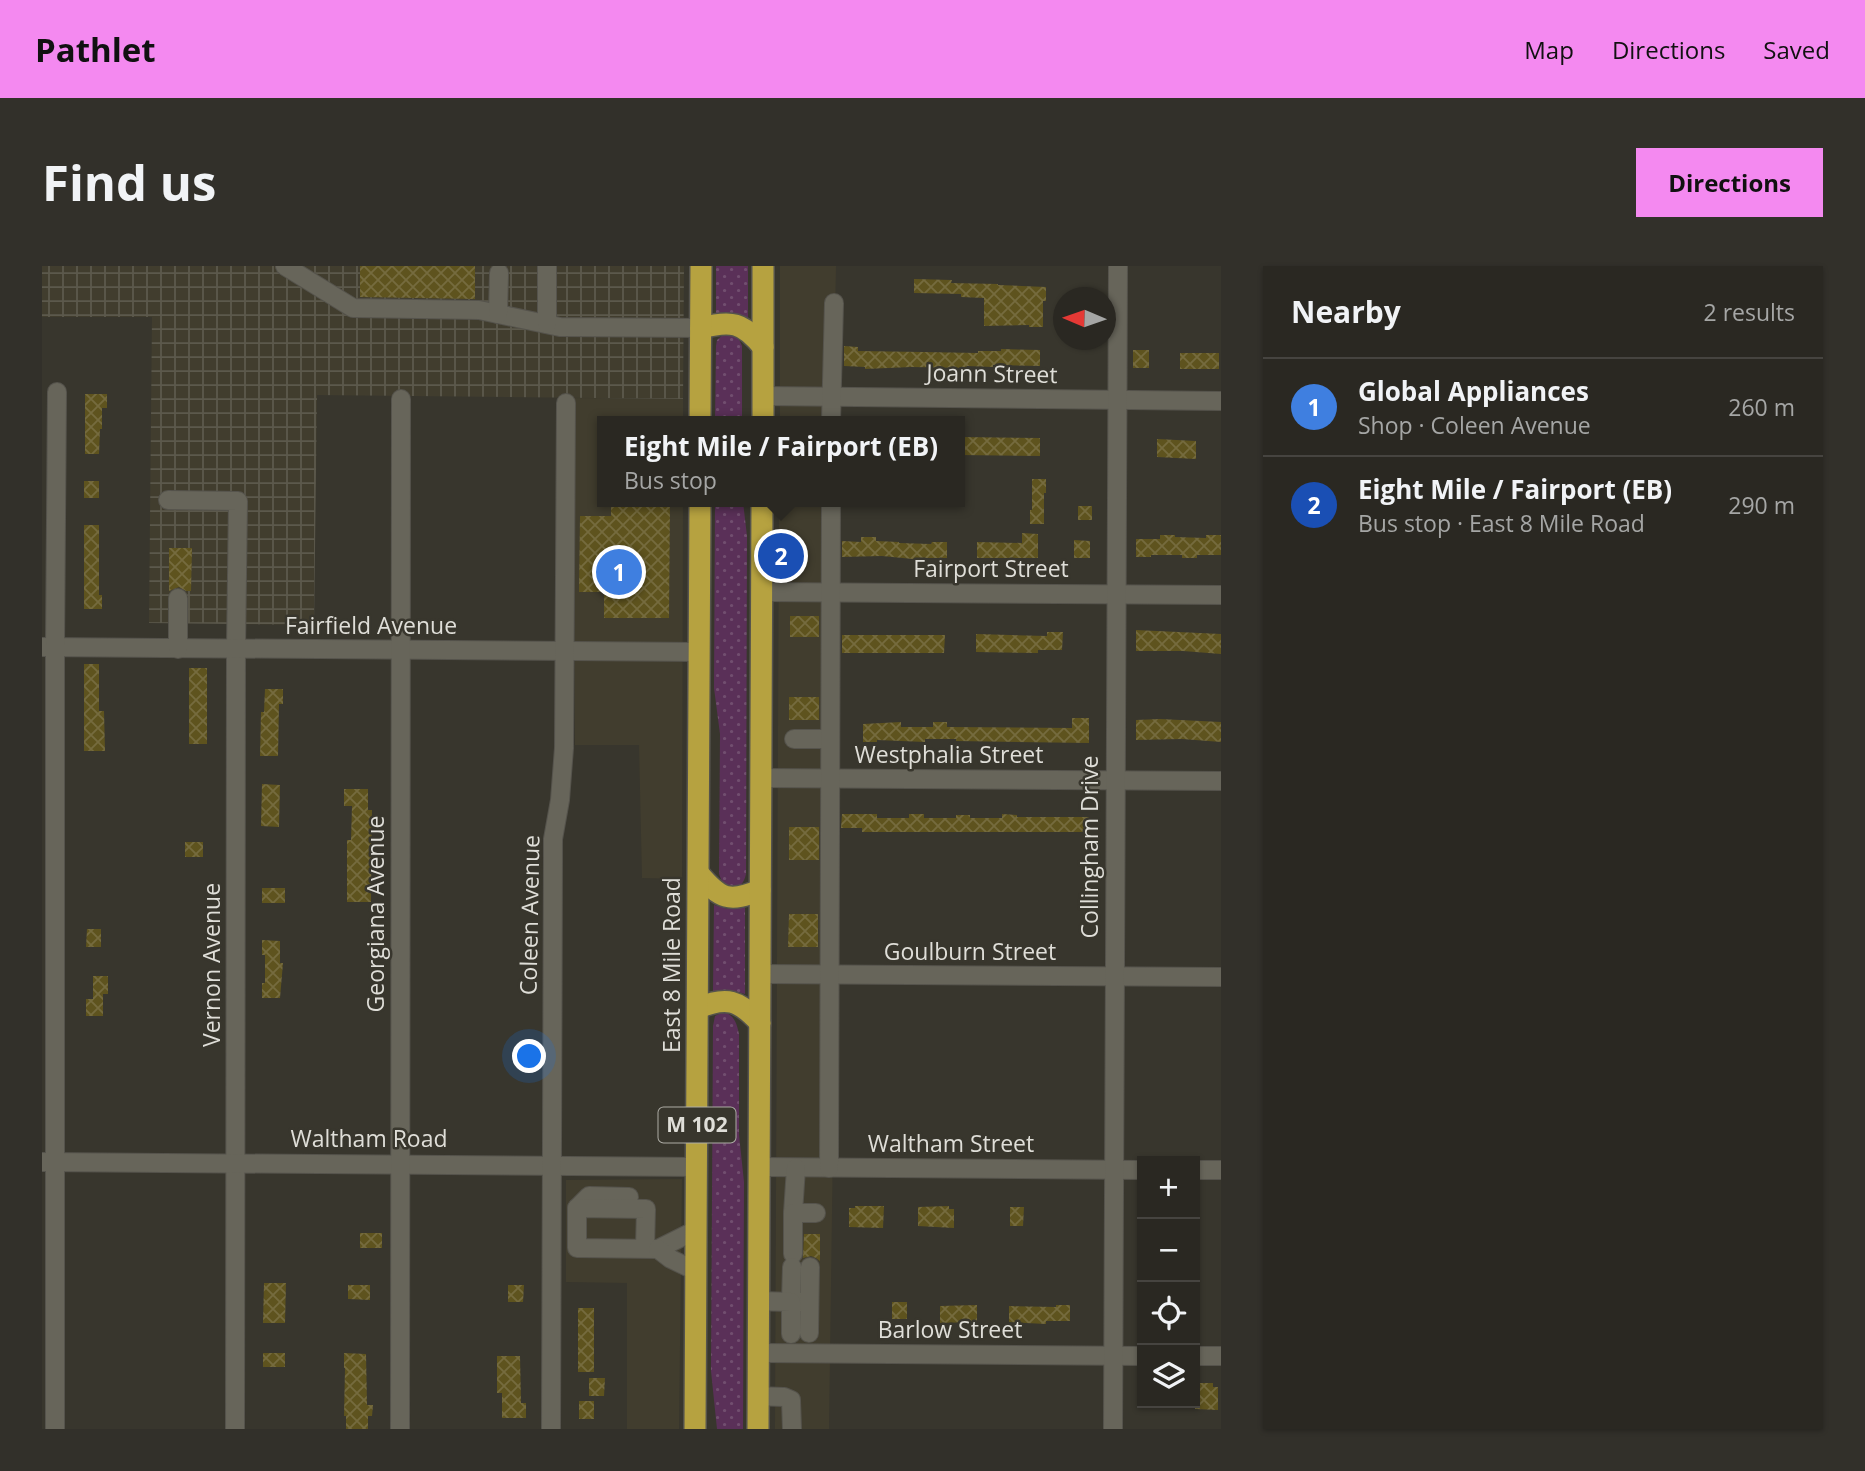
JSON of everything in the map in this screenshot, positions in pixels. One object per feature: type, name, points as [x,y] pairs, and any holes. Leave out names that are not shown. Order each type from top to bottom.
[{"type":"highway","points":[[700,416],[701,266]]},
{"type":"highway","points":[[762,416],[763,266]]},
{"type":"highway","points":[[701,328],[721,324],[737,325],[745,328],[763,347]]},
{"type":"highway","name":"East 8 Mile Road","points":[[695,1429],[700,507]]},
{"type":"highway","name":"M 102","points":[[758,1429],[762,507]]},
{"type":"highway","points":[[699,874],[713,890],[726,897],[742,897],[761,890]]},
{"type":"highway","points":[[698,1008],[717,1002],[733,1002],[748,1010],[760,1023]]},
{"type":"street","points":[[285,266],[353,308],[479,310],[561,327],[594,329],[701,328]]},
{"type":"street","points":[[547,324],[548,266]]},
{"type":"street","name":"Collingham Drive","points":[[1113,1429],[1118,266]]},
{"type":"street","points":[[498,314],[499,273]]},
{"type":"street","points":[[831,416],[834,303]]},
{"type":"street","points":[[55,1429],[49,1162],[49,647],[57,393]]},
{"type":"street","name":"Joann Street","points":[[763,396],[1221,401]]},
{"type":"street","name":"Georgiana Avenue","points":[[400,1429],[401,399]]},
{"type":"street","name":"Coleen Avenue","points":[[551,1429],[553,839],[560,800],[564,748],[566,403]]},
{"type":"street","name":"Vernon Avenue","points":[[168,500],[239,501],[236,649],[235,1429]]},
{"type":"street","points":[[829,1168],[831,507]]},
{"type":"street","name":"Fairport Street","points":[[762,592],[1221,595]]},
{"type":"street","points":[[178,598],[178,649]]},
{"type":"street","name":"Fairfield Avenue","points":[[49,647],[699,652]]},
{"type":"street","points":[[794,739],[829,739]]},
{"type":"street","name":"Westphalia Street","points":[[761,778],[1221,781]]},
{"type":"street","name":"Goulburn Street","points":[[760,974],[1221,977]]},
{"type":"street","name":"Waltham Road","points":[[49,1162],[696,1167]]},
{"type":"street","name":"Waltham Street","points":[[759,1167],[1137,1170]]},
{"type":"street","points":[[796,1168],[793,1213],[800,1302],[809,1333]]},
{"type":"street","points":[[1200,1170],[1221,1170]]},
{"type":"street","points":[[651,1249],[646,1209],[577,1208],[577,1248],[651,1249],[696,1230]]},
{"type":"street","points":[[793,1213],[816,1213]]},
{"type":"street","points":[[651,1249],[696,1271]]},
{"type":"street","points":[[758,1301],[800,1302]]},
{"type":"street","points":[[791,1334],[800,1302]]},
{"type":"street","name":"Barlow Street","points":[[758,1353],[1137,1356]]},
{"type":"street","points":[[1200,1356],[1221,1356]]},
{"type":"street","points":[[758,1396],[784,1397],[791,1400],[792,1429]]},
{"type":"shaded area","points":[[42,266],[684,266],[683,399],[317,395],[314,625],[149,623],[152,317],[42,317]]},
{"type":"shaded area","points":[[716,266],[748,266],[748,318],[735,314],[716,314]]},
{"type":"shaded area","points":[[780,266],[836,266],[833,416],[780,416]]},
{"type":"shaded area","points":[[724,334],[729,334],[738,337],[742,346],[742,416],[715,416],[717,340]]},
{"type":"shaded area","points":[[574,398],[683,399],[683,416],[597,416],[597,507],[683,507],[682,879],[642,878],[639,745],[575,745]]},
{"type":"shaded area","points":[[715,507],[744,507],[747,536],[746,874],[741,884],[730,888],[723,884],[719,874],[720,734],[714,688]]},
{"type":"shaded area","points":[[779,507],[835,507],[834,1069],[829,1429],[775,1429]]},
{"type":"shaded area","points":[[714,905],[728,909],[745,908],[745,994],[713,991]]},
{"type":"shaded area","points":[[723,1012],[732,1017],[739,1034],[739,1135],[744,1182],[743,1429],[717,1429],[711,1371],[713,1026],[715,1016]]},
{"type":"shaded area","points":[[682,1179],[679,1429],[627,1429],[627,1283],[566,1282],[566,1180]]},
{"type":"building","points":[[360,266],[475,266],[475,299],[360,297]]},
{"type":"building","points":[[914,279],[1046,287],[1043,327],[984,326],[984,298],[961,297],[961,294],[914,293]]},
{"type":"building","points":[[844,346],[858,347],[858,351],[978,353],[1001,349],[1040,350],[1040,366],[865,369],[844,366]]},
{"type":"building","points":[[1133,350],[1149,350],[1149,368],[1133,368]]},
{"type":"building","points":[[1180,353],[1219,353],[1219,369],[1180,369]]},
{"type":"building","points":[[85,394],[107,394],[107,408],[102,408],[99,454],[85,454]]},
{"type":"building","points":[[965,437],[1040,438],[1040,456],[965,455]]},
{"type":"building","points":[[1157,439],[1196,441],[1196,459],[1157,457]]},
{"type":"building","points":[[1032,479],[1046,479],[1044,524],[1030,524]]},
{"type":"building","points":[[84,481],[99,481],[99,498],[84,498]]},
{"type":"building","points":[[1078,506],[1092,506],[1092,520],[1078,520]]},
{"type":"building","points":[[611,507],[670,507],[669,618],[604,618],[604,592],[579,592],[580,516],[611,516]]},
{"type":"building","points":[[84,525],[99,525],[99,595],[102,595],[102,609],[84,609]]},
{"type":"building","points":[[1022,533],[1038,534],[1038,558],[977,558],[977,542],[1022,543]]},
{"type":"building","points":[[1160,535],[1206,538],[1206,535],[1221,535],[1221,555],[1197,555],[1197,558],[1182,558],[1182,555],[1136,557],[1136,539],[1160,539]]},
{"type":"building","points":[[861,537],[876,537],[876,541],[899,543],[947,542],[947,558],[923,560],[882,556],[842,557],[842,541],[861,542]]},
{"type":"building","points":[[1074,540],[1090,541],[1090,558],[1074,558]]},
{"type":"building","points":[[169,548],[192,548],[191,591],[179,587],[169,591]]},
{"type":"building","points":[[790,616],[819,616],[819,637],[790,637]]},
{"type":"building","points":[[1136,630],[1221,634],[1221,654],[1136,651]]},
{"type":"building","points":[[1047,632],[1063,632],[1062,650],[1038,650],[1038,653],[976,652],[976,634],[1047,636]]},
{"type":"building","points":[[842,635],[945,635],[944,653],[842,653]]},
{"type":"building","points":[[84,664],[99,664],[99,711],[104,711],[105,751],[84,751]]},
{"type":"building","points":[[189,668],[207,668],[207,744],[189,744]]},
{"type":"building","points":[[265,689],[283,689],[283,704],[279,704],[278,756],[260,756],[261,712],[264,712]]},
{"type":"building","points":[[789,697],[819,697],[819,720],[789,720]]},
{"type":"building","points":[[1072,718],[1089,718],[1089,743],[956,739],[863,742],[863,724],[901,722],[901,727],[933,727],[933,722],[947,722],[947,727],[1072,728]]},
{"type":"building","points":[[1136,720],[1221,722],[1221,742],[1136,740]]},
{"type":"building","points":[[262,784],[280,785],[279,827],[261,826]]},
{"type":"building","points":[[344,789],[368,789],[368,810],[372,810],[371,902],[347,902],[347,840],[351,840],[352,806],[344,806]]},
{"type":"building","points":[[842,814],[877,814],[877,818],[909,818],[909,814],[924,814],[924,818],[970,815],[970,818],[1002,818],[1002,814],[1017,817],[1089,817],[1088,832],[862,832],[862,828],[841,828]]},
{"type":"building","points":[[789,827],[819,827],[819,860],[789,860]]},
{"type":"building","points":[[185,842],[203,842],[203,857],[185,857]]},
{"type":"building","points":[[262,888],[285,888],[285,903],[262,903]]},
{"type":"building","points":[[789,914],[818,914],[818,947],[788,947]]},
{"type":"building","points":[[87,929],[101,929],[101,947],[86,947]]},
{"type":"building","points":[[262,940],[280,941],[280,963],[283,963],[280,998],[262,998],[265,955],[262,955]]},
{"type":"building","points":[[93,976],[108,976],[108,994],[103,994],[103,1016],[86,1016],[86,999],[93,999]]},
{"type":"building","points":[[884,1206],[883,1228],[849,1227],[849,1208]]},
{"type":"building","points":[[949,1206],[949,1209],[954,1209],[954,1228],[918,1226],[918,1207]]},
{"type":"building","points":[[1010,1207],[1024,1207],[1023,1226],[1010,1226]]},
{"type":"building","points":[[360,1233],[382,1233],[382,1248],[360,1248]]},
{"type":"building","points":[[804,1234],[820,1234],[820,1261],[811,1256],[803,1258]]},
{"type":"building","points":[[264,1283],[286,1283],[285,1323],[263,1323]]},
{"type":"building","points":[[348,1285],[370,1285],[370,1300],[348,1299]]},
{"type":"building","points":[[508,1285],[524,1285],[523,1302],[508,1302]]},
{"type":"building","points":[[892,1302],[907,1302],[907,1319],[892,1319]]},
{"type":"building","points":[[977,1305],[977,1322],[940,1323],[940,1306]]},
{"type":"building","points":[[1070,1305],[1070,1321],[1046,1321],[1046,1324],[1009,1322],[1009,1306]]},
{"type":"building","points":[[578,1308],[594,1308],[594,1372],[578,1372]]},
{"type":"building","points":[[263,1353],[285,1353],[285,1367],[263,1367]]},
{"type":"building","points":[[344,1353],[366,1354],[367,1405],[373,1405],[372,1416],[368,1416],[368,1429],[346,1429]]},
{"type":"building","points":[[497,1356],[520,1356],[521,1403],[526,1403],[526,1418],[502,1418],[502,1393],[497,1393]]},
{"type":"building","points":[[589,1378],[605,1378],[604,1396],[589,1396]]},
{"type":"building","points":[[1200,1383],[1213,1383],[1213,1387],[1218,1387],[1218,1410],[1195,1409],[1200,1408]]},
{"type":"building","points":[[579,1401],[594,1401],[594,1419],[579,1419]]},
{"type":"place","name":"Eight Mile / Fairport (EB)","points":[[781,556]]},
{"type":"place","name":"Global Appliances","points":[[619,572]]}]
